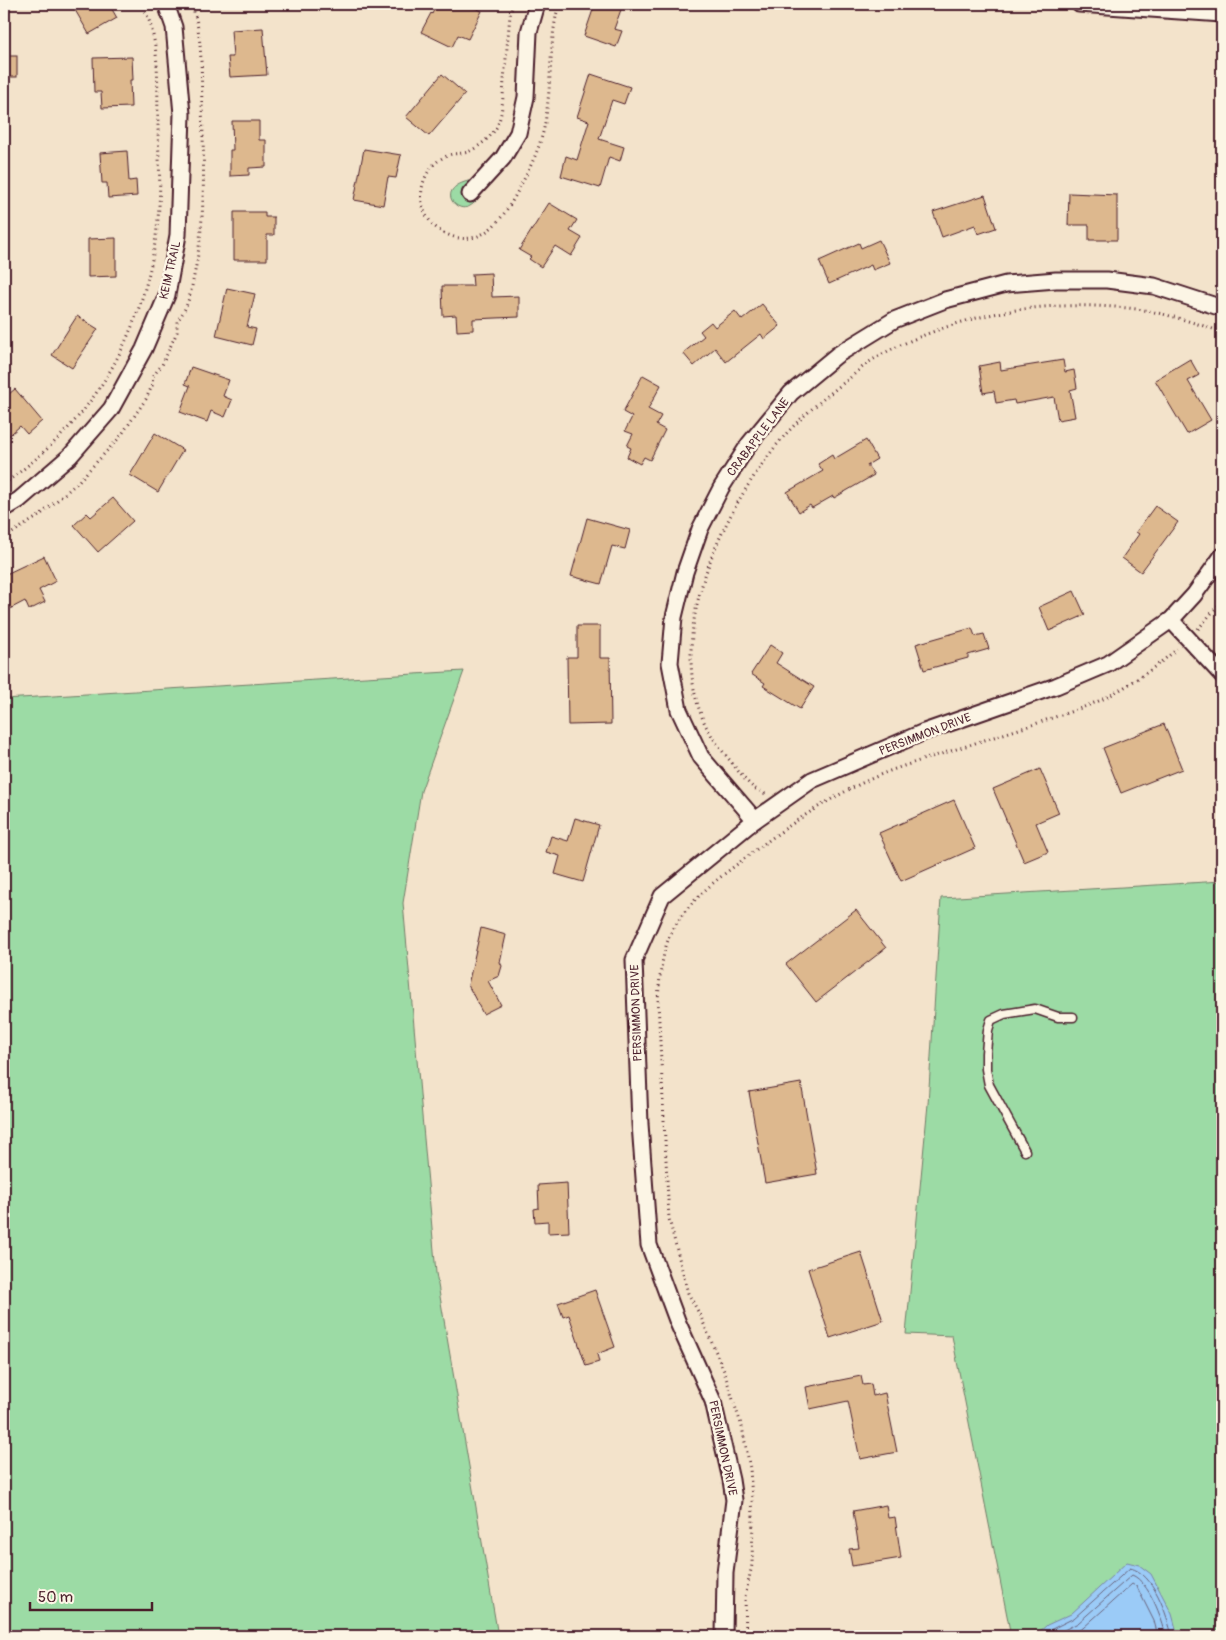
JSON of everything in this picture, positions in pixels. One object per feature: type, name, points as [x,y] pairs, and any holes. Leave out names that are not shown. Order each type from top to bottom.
[{"type":"street","name":"KEIM TRAIL","points":[[4,509],[19,500],[70,456],[111,408],[144,349],[167,295],[178,235],[182,114],[174,27],[166,4]]},
{"type":"street","points":[[470,194],[504,158],[518,133],[526,97],[529,32],[537,4]]},
{"type":"street","points":[[1079,4],[1222,14]]},
{"type":"street","name":"CRABAPPLE LANE","points":[[755,820],[701,757],[679,710],[670,663],[672,635],[674,617],[685,572],[700,529],[721,488],[749,444],[791,393],[837,355],[894,320],[944,300],[1006,284],[1056,280],[1107,280],[1154,286],[1222,308]]},
{"type":"street","name":"PERSIMMON DRIVE","points":[[724,1636],[725,1573],[734,1500],[714,1400],[678,1323],[649,1245],[640,1124],[634,960],[662,896],[755,820],[812,780],[924,732],[1056,686],[1108,664],[1171,620],[1194,595],[1222,556]]},
{"type":"street","points":[[1171,620],[1222,675]]},
{"type":"lane","points":[[1025,1151],[989,1085],[986,1053],[991,1020],[1004,1014],[1035,1009],[1058,1017],[1073,1017]]},
{"type":"path","points":[[4,484],[30,465],[69,427],[99,389],[120,352],[140,307],[150,275],[160,205],[156,48],[147,13],[142,4]]},
{"type":"path","points":[[768,797],[763,792],[755,789],[739,772],[718,746],[705,724],[696,700],[691,665],[692,643],[695,614],[706,574],[732,511],[748,483],[773,449],[806,414],[875,358],[924,335],[957,323],[988,315],[1030,307],[1068,305],[1121,307],[1157,312],[1222,332]]},
{"type":"path","points":[[746,1636],[745,1597],[752,1566],[753,1515],[750,1468],[742,1428],[724,1371],[700,1315],[688,1293],[669,1219],[658,1002],[659,980],[668,941],[676,924],[690,904],[708,887],[776,834],[813,810],[856,785],[888,771],[1071,712],[1108,696],[1166,658],[1189,639],[1222,601]]},
{"type":"green space","points":[[473,180],[487,183],[478,199],[470,206],[464,208],[454,204],[451,194],[454,188],[461,183]]},
{"type":"green space","points":[[464,671],[421,791],[403,903],[436,1273],[498,1636],[4,1636],[4,699]]},
{"type":"green space","points":[[1222,881],[1222,1636],[1011,1636],[952,1336],[906,1334],[928,1104],[941,898]]},
{"type":"water","points":[[1127,1562],[1139,1565],[1151,1574],[1172,1614],[1178,1636],[1037,1636],[1047,1625],[1071,1614]]},
{"type":"building","points":[[85,4],[109,4],[117,18],[89,34],[75,10]]},
{"type":"building","points":[[437,4],[466,4],[482,11],[468,39],[458,35],[452,47],[421,32]]},
{"type":"building","points":[[595,4],[623,4],[614,29],[622,31],[616,47],[584,36]]},
{"type":"building","points":[[263,28],[267,75],[230,77],[228,57],[233,57],[231,30]]},
{"type":"building","points":[[4,56],[17,56],[17,77],[4,77]]},
{"type":"building","points":[[132,57],[133,80],[130,80],[131,107],[102,108],[101,92],[94,92],[93,58]]},
{"type":"building","points":[[442,74],[465,94],[429,136],[406,117]]},
{"type":"building","points":[[591,74],[630,87],[624,104],[612,100],[599,139],[624,147],[620,161],[609,157],[600,188],[561,176],[566,156],[577,160],[589,121],[577,117]]},
{"type":"building","points":[[232,121],[259,121],[259,140],[266,140],[266,167],[249,168],[249,175],[230,176],[230,150],[233,150]]},
{"type":"building","points":[[364,149],[401,155],[396,178],[388,177],[383,205],[354,200]]},
{"type":"building","points":[[127,151],[129,181],[136,180],[137,196],[108,198],[107,183],[102,183],[100,153]]},
{"type":"building","points":[[1069,193],[1117,195],[1117,240],[1089,240],[1089,225],[1068,225]]},
{"type":"building","points":[[985,195],[996,228],[978,234],[975,225],[942,237],[933,212]]},
{"type":"building","points":[[549,203],[577,220],[570,231],[582,238],[571,256],[555,246],[541,267],[529,259],[531,257],[519,250]]},
{"type":"building","points":[[234,212],[265,212],[265,217],[274,217],[274,235],[267,235],[267,260],[234,260]]},
{"type":"building","points":[[116,238],[116,276],[88,277],[88,239]]},
{"type":"building","points":[[879,240],[890,263],[873,270],[871,265],[829,284],[819,261],[859,243],[861,248]]},
{"type":"building","points":[[491,273],[492,297],[519,296],[519,317],[473,319],[473,330],[457,331],[456,315],[443,316],[442,286],[473,286],[472,274]]},
{"type":"building","points":[[227,288],[255,294],[247,327],[256,329],[252,345],[216,336]]},
{"type":"building","points":[[762,304],[780,326],[764,339],[761,334],[726,362],[715,348],[694,366],[683,353],[704,336],[700,331],[711,322],[715,327],[735,311],[742,320]]},
{"type":"building","points":[[77,316],[98,329],[72,368],[52,355]]},
{"type":"building","points":[[1190,359],[1199,375],[1188,381],[1211,420],[1187,434],[1155,380]]},
{"type":"building","points":[[1063,360],[1065,372],[1074,370],[1077,388],[1070,390],[1075,417],[1058,420],[1054,397],[1015,404],[1014,400],[996,403],[994,391],[983,393],[979,366],[1000,362],[1001,370]]},
{"type":"building","points":[[191,367],[229,380],[223,396],[232,400],[225,417],[211,411],[207,422],[180,412],[190,386],[185,384]]},
{"type":"building","points":[[643,375],[661,385],[648,409],[661,416],[656,425],[665,430],[650,460],[644,457],[640,464],[627,457],[631,448],[627,446],[633,434],[625,431],[632,417],[623,412]]},
{"type":"building","points":[[15,389],[42,421],[27,434],[20,426],[4,440],[4,398]]},
{"type":"building","points":[[155,433],[183,450],[158,492],[130,475]]},
{"type":"building","points":[[866,440],[877,459],[867,465],[874,475],[834,498],[833,496],[812,508],[810,505],[799,512],[787,492],[823,471],[818,464],[832,455],[834,459]]},
{"type":"building","points":[[113,498],[133,521],[98,552],[74,525],[87,513],[91,517]]},
{"type":"building","points":[[1155,506],[1178,522],[1141,572],[1122,558],[1139,534],[1136,532]]},
{"type":"building","points":[[587,518],[630,530],[625,549],[612,546],[601,584],[571,576]]},
{"type":"building","points":[[44,556],[56,581],[39,590],[45,602],[29,610],[25,601],[4,612],[4,575]]},
{"type":"building","points":[[1074,591],[1085,615],[1049,631],[1039,607]]},
{"type":"building","points":[[577,626],[600,626],[600,658],[610,658],[611,724],[568,725],[567,657],[577,657]]},
{"type":"building","points":[[972,628],[975,636],[984,634],[989,649],[968,655],[968,658],[924,670],[916,644]]},
{"type":"building","points":[[770,645],[782,653],[776,663],[814,687],[800,709],[763,686],[765,683],[751,674]]},
{"type":"building","points":[[1164,724],[1182,769],[1121,793],[1103,748]]},
{"type":"building","points":[[1040,769],[1059,813],[1036,823],[1048,852],[1024,862],[993,789]]},
{"type":"building","points":[[954,800],[975,848],[901,881],[879,833]]},
{"type":"building","points":[[575,818],[599,825],[583,882],[555,874],[560,856],[546,852],[551,836],[568,841]]},
{"type":"building","points":[[856,910],[886,948],[816,1002],[786,964]]},
{"type":"building","points":[[481,928],[506,935],[499,976],[488,981],[501,1005],[483,1014],[468,985]]},
{"type":"building","points":[[801,1083],[817,1174],[765,1183],[749,1092]]},
{"type":"building","points":[[567,1183],[569,1232],[548,1233],[548,1221],[535,1222],[534,1209],[539,1208],[538,1185]]},
{"type":"building","points":[[861,1252],[883,1321],[830,1338],[808,1269]]},
{"type":"building","points":[[595,1290],[615,1347],[597,1354],[599,1362],[586,1366],[569,1315],[563,1317],[558,1303]]},
{"type":"building","points":[[861,1376],[863,1385],[871,1384],[873,1396],[885,1393],[897,1452],[860,1459],[848,1401],[810,1409],[806,1387]]},
{"type":"building","points":[[886,1505],[888,1518],[895,1517],[901,1558],[852,1566],[849,1549],[859,1548],[853,1511]]}]
